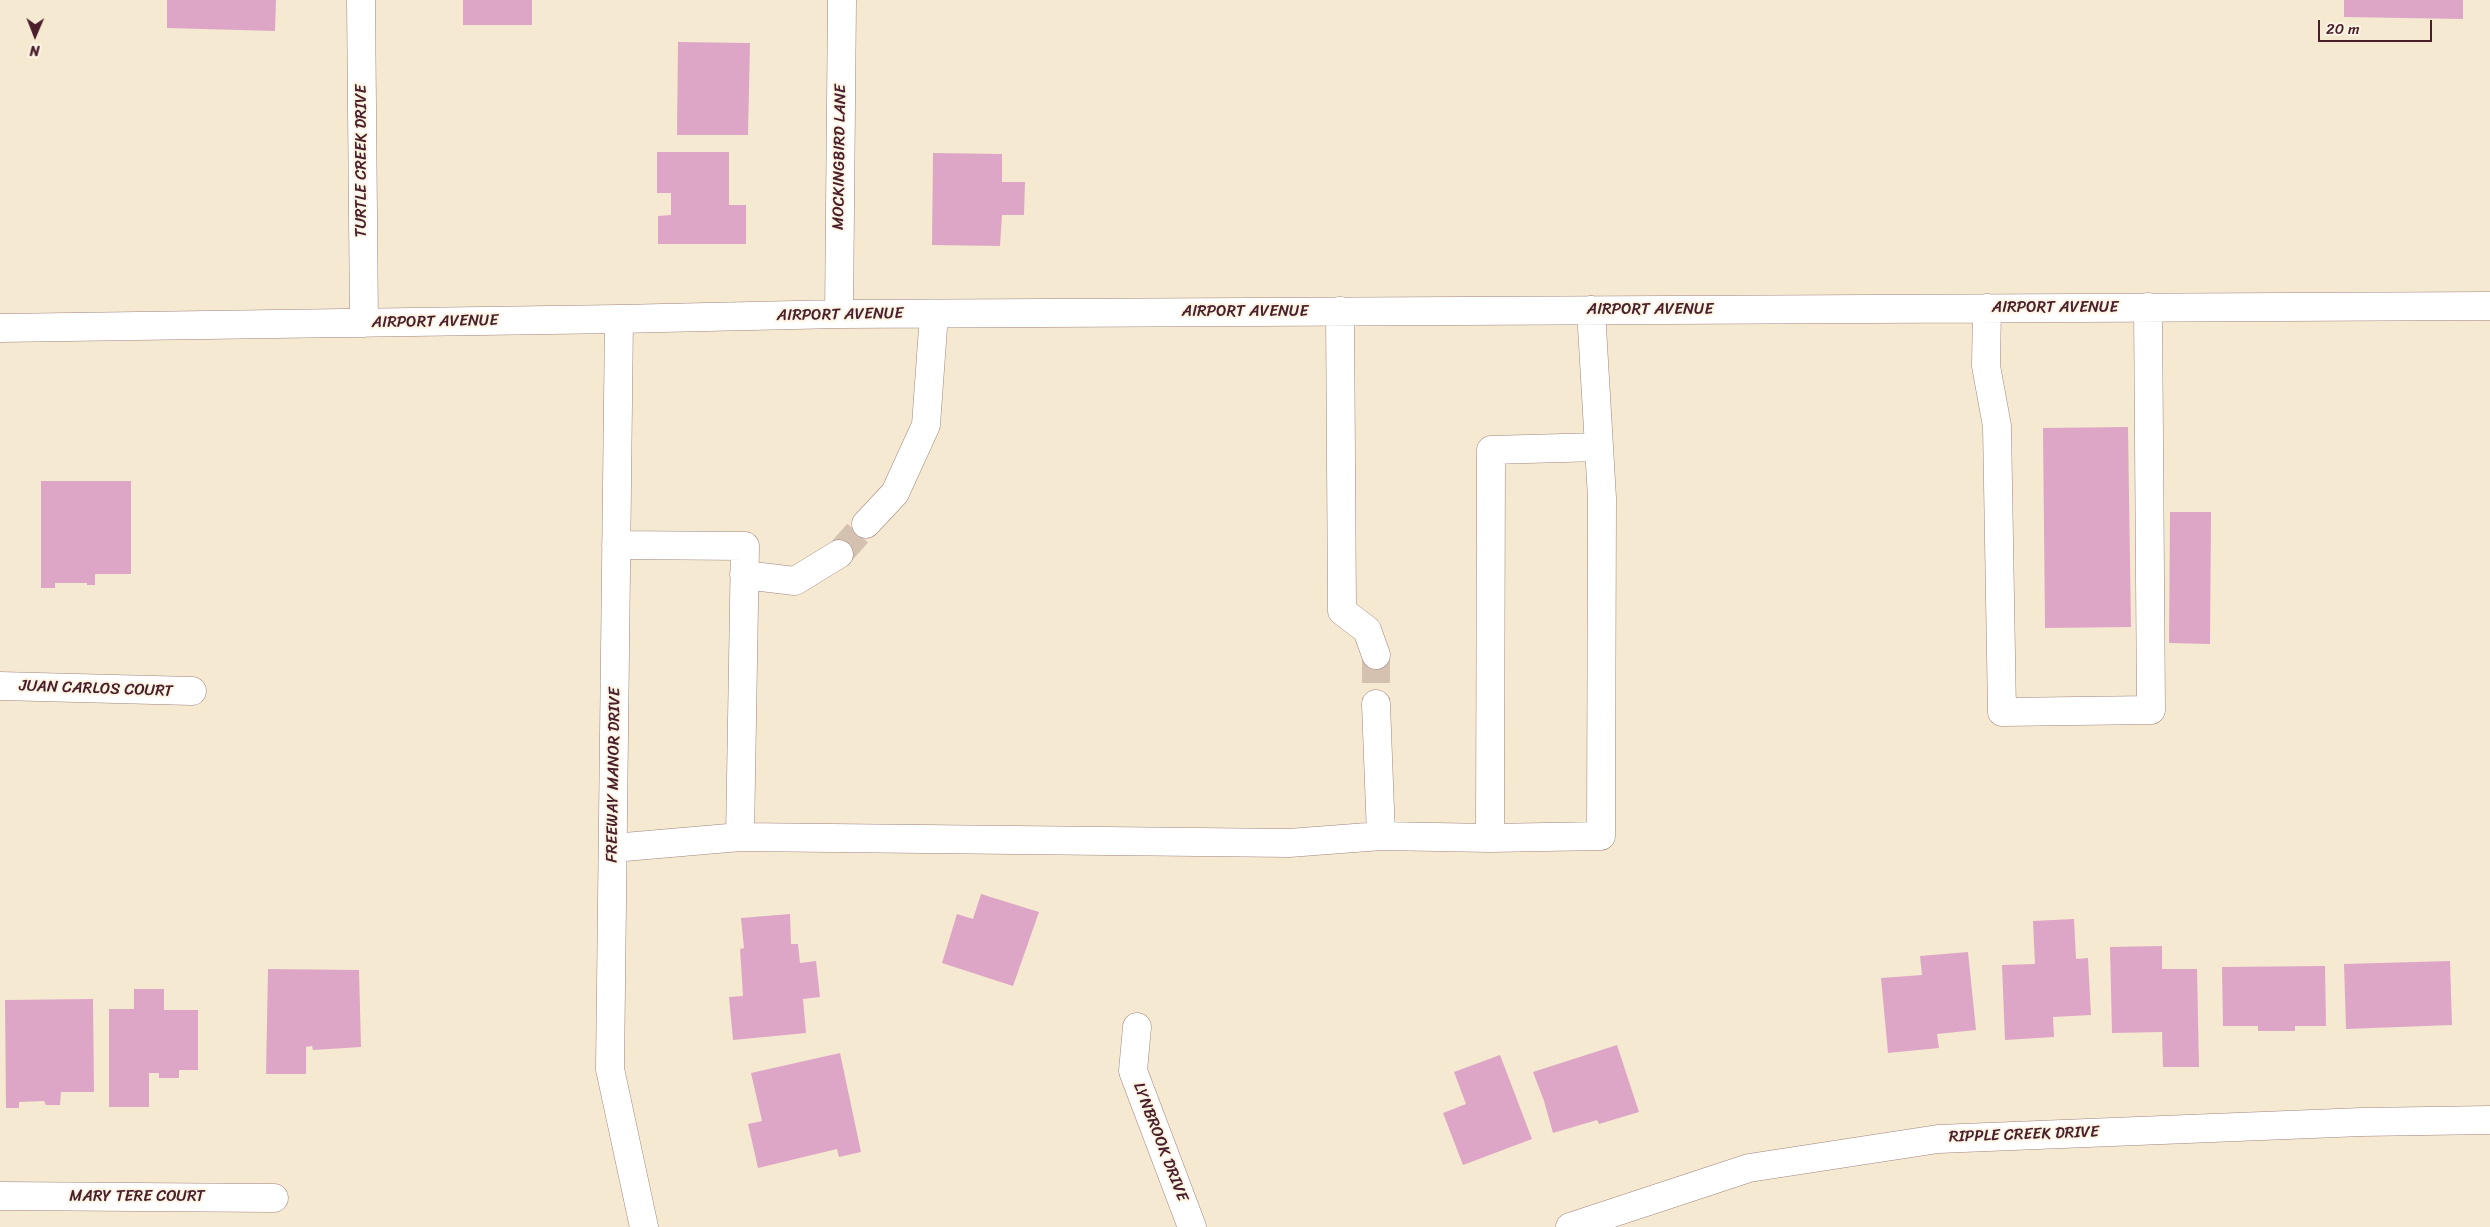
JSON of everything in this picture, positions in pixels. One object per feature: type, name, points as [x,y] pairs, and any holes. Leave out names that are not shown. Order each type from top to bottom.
[{"type":"street","name":"TURTLE CREEK DRIVE","points":[[362,0],[364,322]]},
{"type":"street","name":"MOCKINGBIRD LANE","points":[[839,314],[842,0]]},
{"type":"street","name":"AIRPORT AVENUE","points":[[0,328],[619,320],[839,314],[2490,306]]},
{"type":"street","points":[[1987,308],[1986,366],[1997,426],[2002,712],[2151,710],[2148,307]]},
{"type":"street","points":[[613,848],[740,837],[1289,843],[1381,836],[1490,838],[1601,836],[1602,498],[1591,310]]},
{"type":"street","points":[[1340,311],[1342,611],[1367,630],[1376,655]]},
{"type":"street","points":[[866,524],[896,493],[926,425],[934,314]]},
{"type":"street","name":"FREEWAY MANOR DRIVE","points":[[619,320],[610,1069],[644,1227]]},
{"type":"street","points":[[1490,838],[1491,450],[1599,447]]},
{"type":"street","points":[[616,545],[745,546],[740,837]]},
{"type":"street","points":[[744,575],[795,581],[840,554]]},
{"type":"street","name":"JUAN CARLOS COURT","points":[[0,686],[192,691]]},
{"type":"street","points":[[1376,704],[1381,836]]},
{"type":"street","name":"LYNBROOK DRIVE","points":[[1137,1027],[1132,1071],[1192,1227]]},
{"type":"street","name":"RIPPLE CREEK DRIVE","points":[[1570,1227],[1749,1168],[1938,1139],[2362,1122],[2490,1120]]},
{"type":"street","name":"MARY TERE COURT","points":[[0,1196],[274,1198]]},
{"type":"building","points":[[167,0],[276,0],[275,31],[167,28]]},
{"type":"building","points":[[463,0],[532,0],[532,25],[463,25]]},
{"type":"building","points":[[2344,0],[2463,0],[2463,19],[2344,17]]},
{"type":"building","points":[[678,42],[750,43],[748,135],[677,135]]},
{"type":"building","points":[[657,152],[729,152],[729,205],[746,205],[746,244],[658,244],[658,216],[671,215],[671,193],[657,193]]},
{"type":"building","points":[[933,153],[1002,154],[1002,182],[1025,182],[1024,215],[1002,215],[1000,246],[932,245]]},
{"type":"building","points":[[2128,427],[2131,627],[2045,628],[2043,428]]},
{"type":"building","points":[[41,481],[131,481],[131,574],[95,574],[95,585],[87,585],[87,583],[55,583],[55,588],[41,588]]},
{"type":"building","points":[[2170,512],[2211,512],[2210,644],[2169,643]]},
{"type":"building","points":[[981,894],[1039,912],[1013,986],[942,963],[957,914],[973,919]]},
{"type":"building","points":[[790,914],[791,944],[798,944],[800,963],[816,961],[820,997],[803,999],[806,1033],[733,1040],[729,997],[743,996],[740,949],[744,948],[741,918]]},
{"type":"building","points":[[2074,919],[2076,959],[2088,958],[2091,1015],[2053,1017],[2054,1037],[2005,1040],[2002,965],[2035,964],[2033,921]]},
{"type":"building","points":[[2162,946],[2162,969],[2197,969],[2199,1067],[2163,1067],[2162,1032],[2112,1033],[2110,947]]},
{"type":"building","points":[[1968,952],[1976,1030],[1937,1034],[1939,1048],[1888,1053],[1881,978],[1922,975],[1920,956]]},
{"type":"building","points":[[2450,961],[2452,1025],[2346,1029],[2344,964]]},
{"type":"building","points":[[2325,966],[2326,1026],[2295,1026],[2295,1031],[2258,1031],[2258,1026],[2223,1026],[2222,967]]},
{"type":"building","points":[[268,969],[359,970],[361,1047],[313,1050],[312,1046],[306,1047],[306,1074],[266,1074]]},
{"type":"building","points":[[134,989],[164,989],[164,1010],[198,1010],[198,1070],[179,1070],[179,1078],[159,1078],[159,1073],[149,1073],[149,1107],[109,1107],[109,1009],[134,1009]]},
{"type":"building","points":[[93,999],[94,1092],[61,1092],[60,1105],[46,1105],[44,1101],[19,1102],[19,1108],[6,1108],[5,1000]]},
{"type":"building","points":[[1617,1045],[1639,1112],[1599,1124],[1597,1120],[1553,1133],[1533,1072]]},
{"type":"building","points":[[840,1053],[861,1152],[839,1157],[837,1149],[758,1168],[748,1124],[762,1121],[751,1073]]},
{"type":"building","points":[[1500,1055],[1532,1139],[1463,1165],[1443,1113],[1466,1104],[1454,1072]]},
{"type":"tunnel","points":[[839,554],[866,524]]},
{"type":"tunnel","points":[[1376,655],[1376,704]]}]
